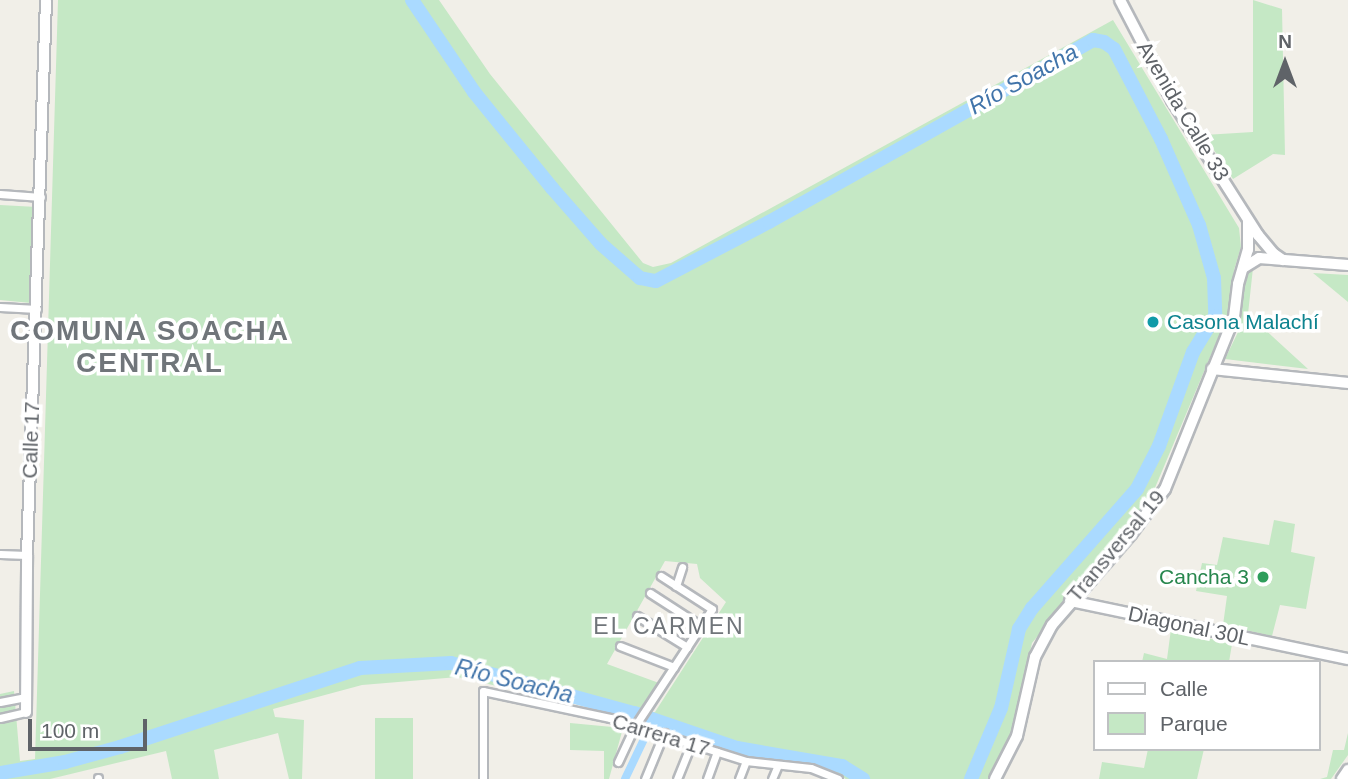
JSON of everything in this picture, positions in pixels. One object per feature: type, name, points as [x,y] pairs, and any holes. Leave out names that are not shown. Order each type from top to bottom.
[{"type":"main road","name":"Calle 17","points":[[26,712],[27,555],[46,0]]},
{"type":"main road","name":"Avenida Calle 33","points":[[1120,0],[1172,100],[1248,221],[1274,254],[1283,260]]},
{"type":"main road","name":"Transversal 19","points":[[995,779],[1017,736],[1040,644],[1070,601],[1131,534],[1165,489],[1234,317],[1248,250],[1248,221]]},
{"type":"main road","points":[[1243,268],[1259,258],[1348,265]]},
{"type":"main road","points":[[1212,369],[1348,383]]},
{"type":"main road","name":"Diagonal 30L","points":[[1070,601],[1348,659]]},
{"type":"main road","points":[[1342,779],[1348,770]]},
{"type":"street","points":[[0,194],[41,197]]},
{"type":"street","points":[[0,307],[37,309]]},
{"type":"street","points":[[0,554],[27,555]]},
{"type":"street","points":[[676,586],[682,567]]},
{"type":"street","points":[[618,762],[637,723],[712,609],[661,576]]},
{"type":"street","points":[[650,593],[701,626]]},
{"type":"street","points":[[637,616],[687,647]]},
{"type":"street","points":[[620,646],[674,667]]},
{"type":"street","name":"Carrera 17","points":[[484,779],[483,691],[637,723],[746,761],[811,768],[838,779]]},
{"type":"street","points":[[0,702],[25,697]]},
{"type":"street","points":[[0,718],[26,712]]},
{"type":"street","points":[[645,779],[664,733]]},
{"type":"street","points":[[677,779],[691,744]]},
{"type":"street","points":[[706,779],[717,752]]},
{"type":"street","points":[[739,779],[746,761]]},
{"type":"street","points":[[772,779],[778,765]]},
{"type":"street","points":[[807,779],[811,768]]},
{"type":"green space","points":[[58,0],[439,0],[490,74],[643,263],[653,267],[671,263],[1113,20],[1239,228],[1241,247],[1234,270],[1232,305],[1149,502],[1032,643],[1013,729],[989,779],[846,779],[823,767],[739,754],[632,717],[458,677],[362,685],[273,709],[275,717],[304,720],[302,779],[289,779],[278,733],[214,750],[219,779],[172,779],[166,751],[50,779],[0,779],[0,694],[14,691],[20,761],[35,759]],"holes":[[[665,561],[697,564],[700,578],[726,602],[655,712],[640,709],[659,683],[607,664]]]},
{"type":"green space","points":[[1253,0],[1282,9],[1285,155],[1273,154],[1233,179],[1204,135],[1253,132]]},
{"type":"green space","points":[[0,205],[37,207],[31,303],[0,300]]},
{"type":"green space","points":[[1247,268],[1253,268],[1248,314],[1308,369],[1225,359],[1238,332]]},
{"type":"green space","points":[[1313,273],[1348,275],[1348,302]]},
{"type":"green space","points":[[1274,520],[1295,524],[1291,552],[1315,557],[1306,609],[1280,605],[1272,636],[1223,625],[1227,596],[1196,591],[1202,563],[1217,565],[1223,537],[1269,545]]},
{"type":"green space","points":[[1171,629],[1232,644],[1229,660],[1142,660],[1144,653],[1167,659]]},
{"type":"green space","points":[[375,718],[413,718],[413,779],[375,779]]},
{"type":"green space","points":[[570,723],[623,728],[609,779],[604,779],[604,751],[570,750]]},
{"type":"green space","points":[[1348,733],[1348,755],[1331,779],[1320,779],[1327,777],[1333,750],[1344,750]]},
{"type":"green space","points":[[1148,751],[1204,751],[1197,779],[1099,779],[1102,762],[1144,768]]},
{"type":"waterway","name":"Río Soacha","points":[[412,0],[474,92],[552,188],[601,244],[640,278],[656,281],[769,222],[1093,40],[1104,42],[1114,49],[1161,139],[1199,225],[1214,278],[1215,316],[1193,352],[1159,446],[1137,489],[1032,608],[1019,629],[1001,708],[971,779]]},
{"type":"waterway","name":"Río Soacha","points":[[0,773],[65,762],[120,747],[360,668],[451,663],[634,713],[737,748],[842,766],[863,779]]},
{"type":"waterway","points":[[625,779],[646,735]]},
{"type":"place","name":"Casona Malachí","points":[[1153,322]]},
{"type":"place","name":"Cancha 3","points":[[1263,577]]},
{"type":"district","name":"COMUNA SOACHA CENTRAL","points":[[150,347]]},
{"type":"district","name":"EL CARMEN","points":[[669,626]]}]
